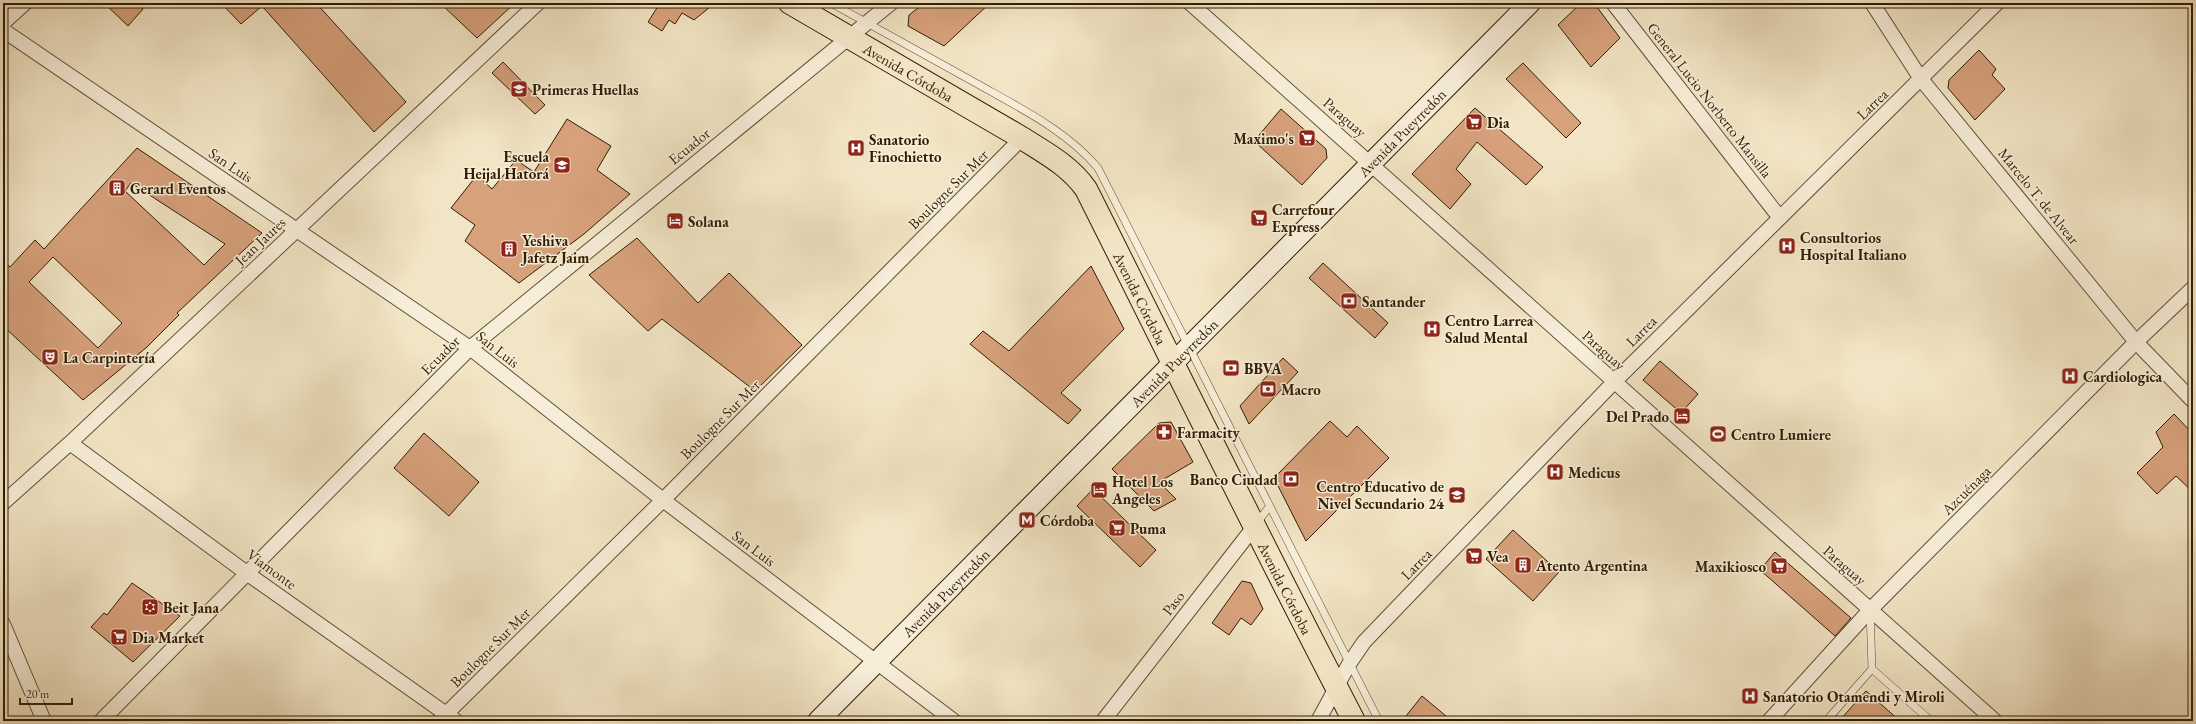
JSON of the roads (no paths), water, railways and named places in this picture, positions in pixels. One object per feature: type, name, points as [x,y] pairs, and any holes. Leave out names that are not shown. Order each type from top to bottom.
[{"type":"main road","name":"Avenida Córdoba","points":[[790,3],[816,9],[849,36],[1022,138],[1078,177],[1086,189],[1174,362],[1254,528],[1354,721]]},
{"type":"main road","name":"Avenida Pueyrredón","points":[[818,721],[1530,3]]},
{"type":"street","points":[[3,23],[25,3]]},
{"type":"street","name":"Jean Jaures","points":[[3,503],[70,443],[538,3]]},
{"type":"street","name":"Paraguay","points":[[1190,3],[1995,721]]},
{"type":"street","name":"General Lucio Norberto Mansilla","points":[[1613,3],[1780,218]]},
{"type":"street","name":"Marcelo T. de Alvear","points":[[1872,3],[1922,79],[2136,342],[2193,401]]},
{"type":"street","name":"Larrea","points":[[1318,721],[1349,664],[1364,642],[1614,382],[1922,79],[1997,3]]},
{"type":"street","name":"Ecuador","points":[[101,721],[470,348],[866,22],[882,5]]},
{"type":"street","name":"San Luis","points":[[3,30],[470,348],[663,500],[954,721]]},
{"type":"street","name":"Boulogne Sur Mer","points":[[447,719],[1022,138]]},
{"type":"street","name":"Azcuénaga","points":[[1769,721],[1870,610],[2136,342],[2193,288]]},
{"type":"street","name":"Viamonte","points":[[70,443],[447,719]]},
{"type":"street","name":"Paso","points":[[1103,721],[1254,528]]},
{"type":"street","points":[[3,624],[44,721]]},
{"type":"lane","name":"Avenida Córdoba","points":[[831,3],[1022,109],[1071,141],[1085,153],[1098,168],[1190,346],[1269,507],[1379,721]]},
{"type":"lane","name":"Paso","points":[[1254,528],[1269,507]]},
{"type":"lane","points":[[1826,721],[1872,669],[1870,610]]},
{"type":"lane","points":[[1872,669],[1931,721]]},
{"type":"place","name":"Primeras Huellas","points":[[519,89]]},
{"type":"place","name":"Dia","points":[[1474,122]]},
{"type":"place","name":"Maximo's","points":[[1307,138]]},
{"type":"place","name":"Sanatorio Finochietto","points":[[856,148]]},
{"type":"place","name":"Escuela Heijal Hatorá","points":[[562,165]]},
{"type":"place","name":"Gerard Eventos","points":[[117,188]]},
{"type":"place","name":"Carrefour Express","points":[[1259,218]]},
{"type":"place","name":"Solana","points":[[675,221]]},
{"type":"place","name":"Consultorios Hospital Italiano","points":[[1787,246]]},
{"type":"place","name":"Yeshiva Jafetz Jaim","points":[[509,249]]},
{"type":"place","name":"Santander","points":[[1349,301]]},
{"type":"place","name":"Centro Larrea Salud Mental","points":[[1432,329]]},
{"type":"place","name":"La Carpintería","points":[[50,357]]},
{"type":"place","name":"BBVA","points":[[1231,368]]},
{"type":"place","name":"Cardiologica","points":[[2070,376]]},
{"type":"place","name":"Macro","points":[[1268,389]]},
{"type":"place","name":"Del Prado","points":[[1682,416]]},
{"type":"place","name":"Farmacity","points":[[1164,432]]},
{"type":"place","name":"Centro Lumiere","points":[[1718,434]]},
{"type":"place","name":"Medicus","points":[[1555,472]]},
{"type":"place","name":"Banco Ciudad","points":[[1291,479]]},
{"type":"place","name":"Hotel Los Angeles","points":[[1099,490]]},
{"type":"place","name":"Centro Educativo de Nivel Secundario 24","points":[[1457,495]]},
{"type":"place","name":"Córdoba","points":[[1027,520]]},
{"type":"place","name":"Puma","points":[[1117,528]]},
{"type":"place","name":"Vea","points":[[1474,556]]},
{"type":"place","name":"Atento Argentina","points":[[1523,565]]},
{"type":"place","name":"Maxikiosco","points":[[1779,566]]},
{"type":"place","name":"Beit Jana","points":[[150,607]]},
{"type":"place","name":"Dia Market","points":[[119,637]]},
{"type":"place","name":"Sanatorio Otamendi y Miroli","points":[[1750,696]]}]
